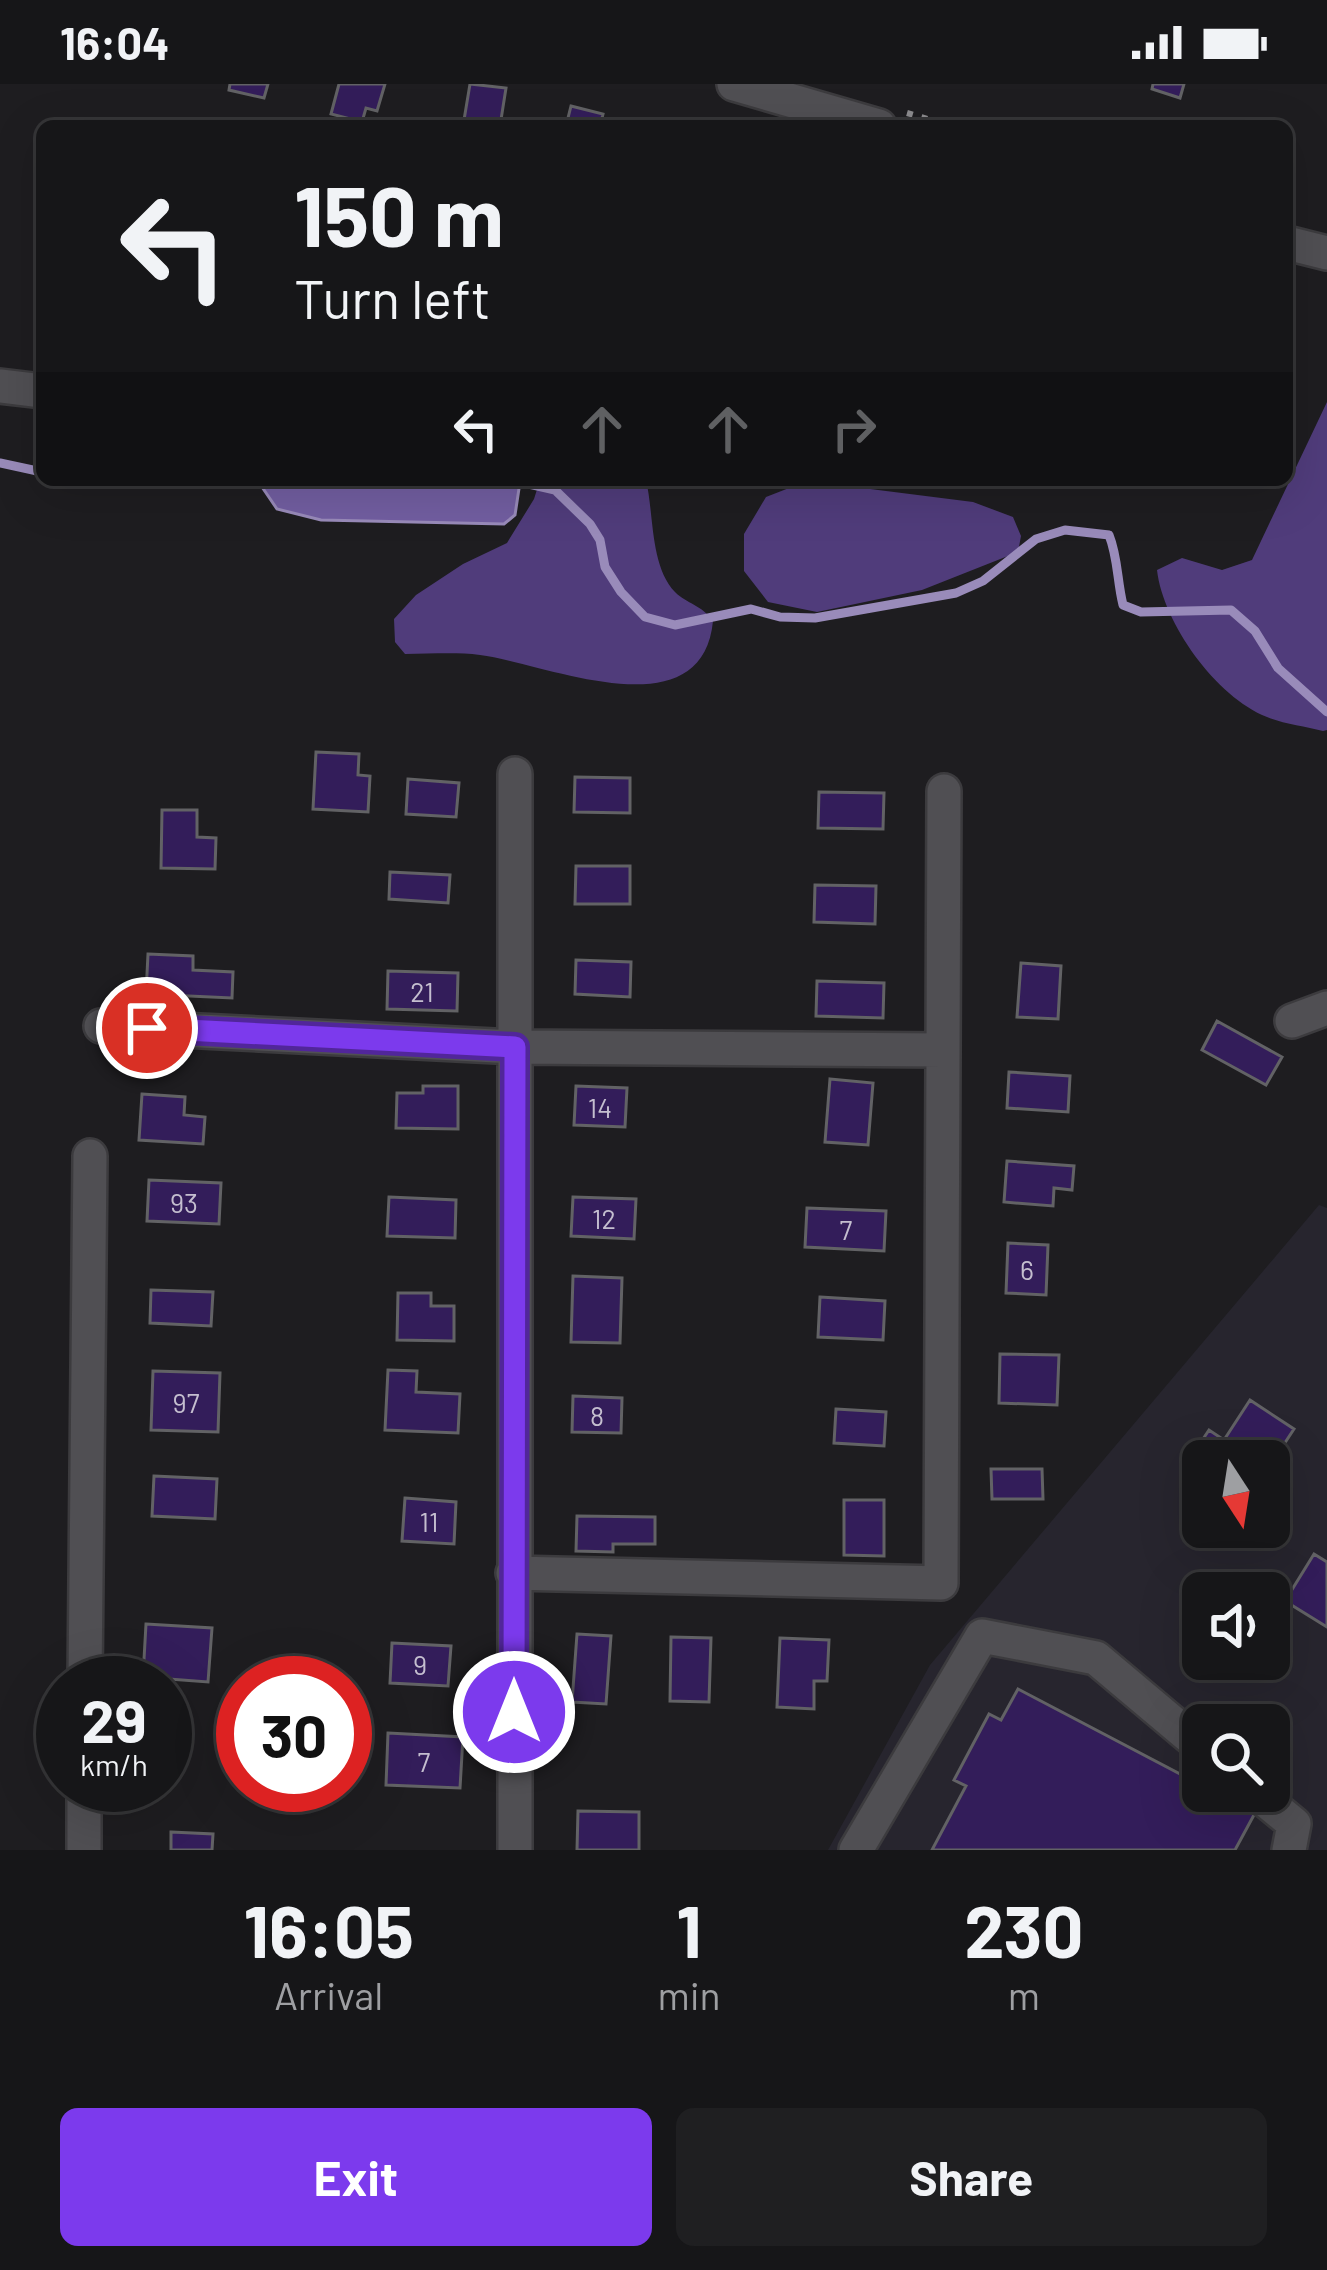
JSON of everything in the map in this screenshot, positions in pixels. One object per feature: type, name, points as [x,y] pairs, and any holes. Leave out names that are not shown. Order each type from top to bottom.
[{"type":"street","points":[[734,84],[858,120]]},
{"type":"street","points":[[1293,244],[1327,253]]},
{"type":"street","points":[[0,386],[36,390]]},
{"type":"street","points":[[514,774],[515,1850]]},
{"type":"street","points":[[512,1573],[941,1582],[944,791]]},
{"type":"street","points":[[1292,1021],[1327,1008]]},
{"type":"street","points":[[101,1026],[515,1047],[944,1050]]},
{"type":"street","points":[[85,1656],[90,1156]]},
{"type":"street","points":[[856,1850],[982,1636],[1096,1658],[1182,1730]]},
{"type":"street","points":[[84,1812],[84,1850]]},
{"type":"street","points":[[1279,1812],[1294,1824],[1289,1850]]},
{"type":"shaded area","points":[[1327,402],[1327,730],[1323,731],[1267,717],[1211,676],[1181,635],[1157,570],[1182,558],[1222,570],[1252,560],[1287,486],[1293,486],[1293,474]]},
{"type":"shaded area","points":[[261,486],[519,486],[515,515],[504,524],[321,520],[277,509]]},
{"type":"shaded area","points":[[538,486],[647,486],[657,554],[667,581],[713,621],[702,655],[681,675],[651,684],[616,683],[480,655],[405,654],[395,642],[394,619],[416,595],[507,543]]},
{"type":"shaded area","points":[[794,486],[847,486],[973,502],[1013,517],[1021,536],[1018,552],[922,590],[817,612],[768,602],[744,571],[744,534],[766,497]]},
{"type":"shaded area","points":[[1319,1205],[1327,1208],[1327,1850],[828,1850],[930,1665]]},
{"type":"building","points":[[230,84],[268,84],[264,98],[229,90]]},
{"type":"building","points":[[339,84],[385,84],[377,111],[366,108],[363,120],[331,114]]},
{"type":"building","points":[[470,84],[506,88],[501,120],[464,120]]},
{"type":"building","points":[[1153,84],[1184,84],[1180,98],[1152,89]]},
{"type":"building","points":[[571,106],[603,114],[602,120],[568,120]]},
{"type":"building","points":[[316,752],[359,754],[358,775],[370,776],[368,812],[313,809]]},
{"type":"building","points":[[575,777],[630,778],[630,813],[574,812]]},
{"type":"building","points":[[408,779],[459,783],[456,817],[406,814]]},
{"type":"building","points":[[819,792],[884,793],[883,829],[818,828]]},
{"type":"building","points":[[162,810],[197,810],[197,837],[216,838],[215,869],[161,868]]},
{"type":"building","points":[[576,866],[630,866],[630,904],[575,904]]},
{"type":"building","points":[[390,872],[450,875],[448,903],[389,899]]},
{"type":"building","points":[[815,885],[876,886],[875,924],[814,922]]},
{"type":"building","points":[[148,954],[193,956],[193,970],[233,972],[232,998],[146,994]]},
{"type":"building","points":[[576,960],[631,962],[630,997],[575,994]]},
{"type":"building","points":[[1021,963],[1061,966],[1058,1019],[1017,1017]]},
{"type":"building","points":[[388,971],[458,973],[457,1011],[387,1009]]},
{"type":"building","points":[[817,981],[884,983],[883,1018],[816,1016]]},
{"type":"building","points":[[1217,1021],[1282,1057],[1266,1085],[1202,1050]]},
{"type":"building","points":[[1009,1072],[1070,1076],[1068,1112],[1007,1108]]},
{"type":"building","points":[[830,1079],[873,1083],[868,1145],[825,1142]]},
{"type":"building","points":[[423,1086],[458,1086],[458,1129],[396,1128],[397,1093],[423,1093]]},
{"type":"building","points":[[576,1086],[627,1088],[625,1127],[574,1125]]},
{"type":"building","points":[[142,1094],[185,1097],[184,1115],[205,1117],[203,1144],[139,1140]]},
{"type":"building","points":[[1007,1161],[1074,1166],[1072,1190],[1054,1188],[1053,1206],[1004,1202]]},
{"type":"building","points":[[149,1180],[221,1183],[219,1224],[147,1221]]},
{"type":"building","points":[[389,1197],[456,1200],[455,1238],[387,1236]]},
{"type":"building","points":[[573,1197],[636,1199],[634,1239],[571,1236]]},
{"type":"building","points":[[807,1208],[886,1211],[884,1251],[805,1247]]},
{"type":"building","points":[[1008,1243],[1048,1245],[1046,1295],[1006,1293]]},
{"type":"building","points":[[573,1276],[622,1278],[620,1343],[571,1342]]},
{"type":"building","points":[[151,1290],[213,1292],[211,1326],[150,1323]]},
{"type":"building","points":[[398,1293],[431,1293],[431,1306],[454,1306],[454,1341],[397,1340]]},
{"type":"building","points":[[820,1297],[885,1301],[883,1340],[818,1337]]},
{"type":"building","points":[[1000,1354],[1059,1355],[1057,1405],[999,1403]]},
{"type":"building","points":[[388,1370],[417,1371],[416,1392],[460,1394],[458,1433],[385,1430]]},
{"type":"building","points":[[153,1371],[220,1373],[218,1432],[151,1430]]},
{"type":"building","points":[[573,1396],[622,1398],[621,1433],[572,1432]]},
{"type":"building","points":[[1250,1400],[1294,1429],[1287,1440],[1224,1440]]},
{"type":"building","points":[[836,1409],[886,1412],[884,1446],[834,1443]]},
{"type":"building","points":[[1209,1430],[1224,1440],[1202,1440]]},
{"type":"building","points":[[991,1469],[1042,1469],[1043,1499],[992,1499]]},
{"type":"building","points":[[154,1476],[217,1479],[215,1519],[152,1516]]},
{"type":"building","points":[[405,1498],[456,1502],[454,1544],[402,1541]]},
{"type":"building","points":[[844,1500],[884,1500],[884,1556],[844,1555]]},
{"type":"building","points":[[577,1516],[655,1517],[655,1544],[613,1544],[613,1552],[576,1551]]},
{"type":"building","points":[[1314,1554],[1327,1562],[1327,1627],[1290,1604],[1290,1593]]},
{"type":"building","points":[[146,1624],[212,1628],[208,1682],[192,1681],[192,1656],[144,1656]]},
{"type":"building","points":[[577,1634],[611,1636],[606,1704],[572,1702]]},
{"type":"building","points":[[671,1637],[711,1638],[709,1702],[670,1701]]},
{"type":"building","points":[[780,1638],[829,1640],[827,1681],[814,1681],[814,1709],[777,1707]]},
{"type":"building","points":[[392,1643],[451,1646],[448,1686],[390,1683]]},
{"type":"building","points":[[1018,1689],[1182,1775],[1182,1812],[1255,1813],[1235,1850],[932,1850],[966,1786],[954,1780],[989,1714],[1001,1720]]},
{"type":"building","points":[[388,1733],[463,1737],[460,1788],[386,1785]]},
{"type":"building","points":[[578,1811],[639,1812],[639,1850],[577,1850]]},
{"type":"building","points":[[171,1832],[213,1834],[212,1850],[171,1850]]},
{"type":"waterway","points":[[0,463],[36,471]]},
{"type":"waterway","points":[[538,486],[555,490],[590,524],[600,540],[605,567],[645,617],[675,625],[751,609],[780,617],[815,618],[956,593],[983,581],[1036,539],[1065,530],[1109,535],[1123,605],[1141,612],[1231,610],[1255,631],[1278,668],[1327,712]]},
{"type":"route","points":[[147,1028],[515,1047],[514,1712]]}]
